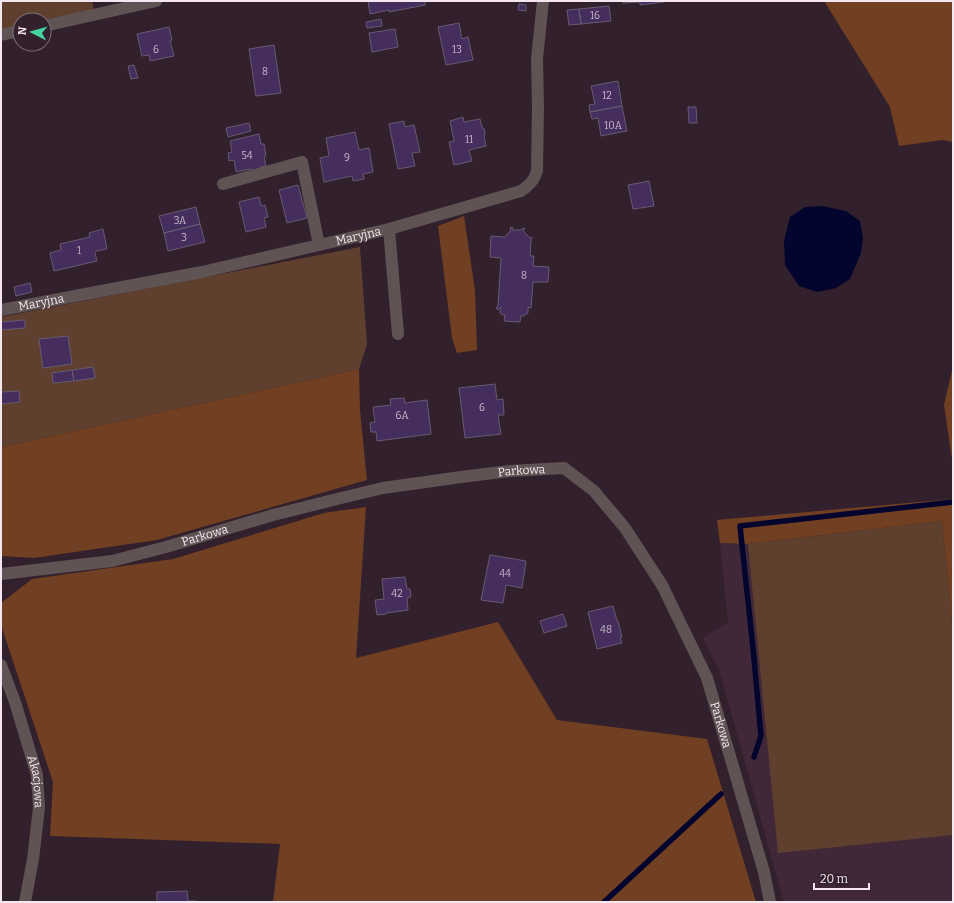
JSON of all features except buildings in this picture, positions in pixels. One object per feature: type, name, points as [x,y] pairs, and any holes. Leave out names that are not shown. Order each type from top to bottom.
[{"type":"street","points":[[52,24],[156,1]]},
{"type":"street","name":"Maryjna","points":[[1,310],[202,272],[389,230],[520,191],[531,184],[535,178],[536,172],[538,107],[537,59],[544,1]]},
{"type":"street","points":[[1,35],[12,33]]},
{"type":"street","points":[[223,184],[302,162],[319,245]]},
{"type":"street","points":[[389,230],[398,334]]},
{"type":"street","name":"Parkowa","points":[[1,574],[112,561],[166,547],[281,513],[383,488],[510,471],[564,468],[594,491],[624,528],[662,585],[703,671],[764,872],[770,902]]},
{"type":"street","name":"Akacjowa","points":[[1,665],[15,702],[37,775],[39,808],[34,859],[25,902]]},
{"type":"shaded area","points":[[1,1],[92,1],[94,10],[52,18],[52,12],[12,12],[12,28],[1,30]]},
{"type":"shaded area","points":[[824,1],[953,1],[953,142],[943,140],[899,146],[890,107]]},
{"type":"shaded area","points":[[464,216],[475,290],[477,350],[457,353],[452,338],[438,226]]},
{"type":"shaded area","points":[[360,247],[367,344],[359,369],[1,447],[1,317]]},
{"type":"shaded area","points":[[953,366],[953,466],[944,405]]},
{"type":"shaded area","points":[[359,369],[360,410],[367,480],[157,540],[34,558],[1,556],[1,447]]},
{"type":"shaded area","points":[[953,499],[953,632],[942,521],[748,544],[720,543],[717,520]]},
{"type":"shaded area","points":[[366,507],[356,658],[498,622],[557,720],[707,739],[756,902],[273,902],[280,844],[50,836],[53,782],[1,625],[1,603],[32,579],[173,559],[324,513]]},
{"type":"shaded area","points":[[942,521],[953,632],[953,835],[778,853],[748,544]]},
{"type":"shaded area","points":[[720,543],[748,544],[953,632],[953,902],[784,902],[719,669],[703,638],[728,623]]},
{"type":"water","points":[[822,206],[846,211],[860,221],[863,238],[861,253],[850,279],[836,288],[817,292],[799,286],[785,265],[784,241],[790,217],[805,207]]},
{"type":"waterway","points":[[754,757],[761,736],[740,526],[953,502]]},
{"type":"waterway","points":[[604,902],[721,794]]}]
